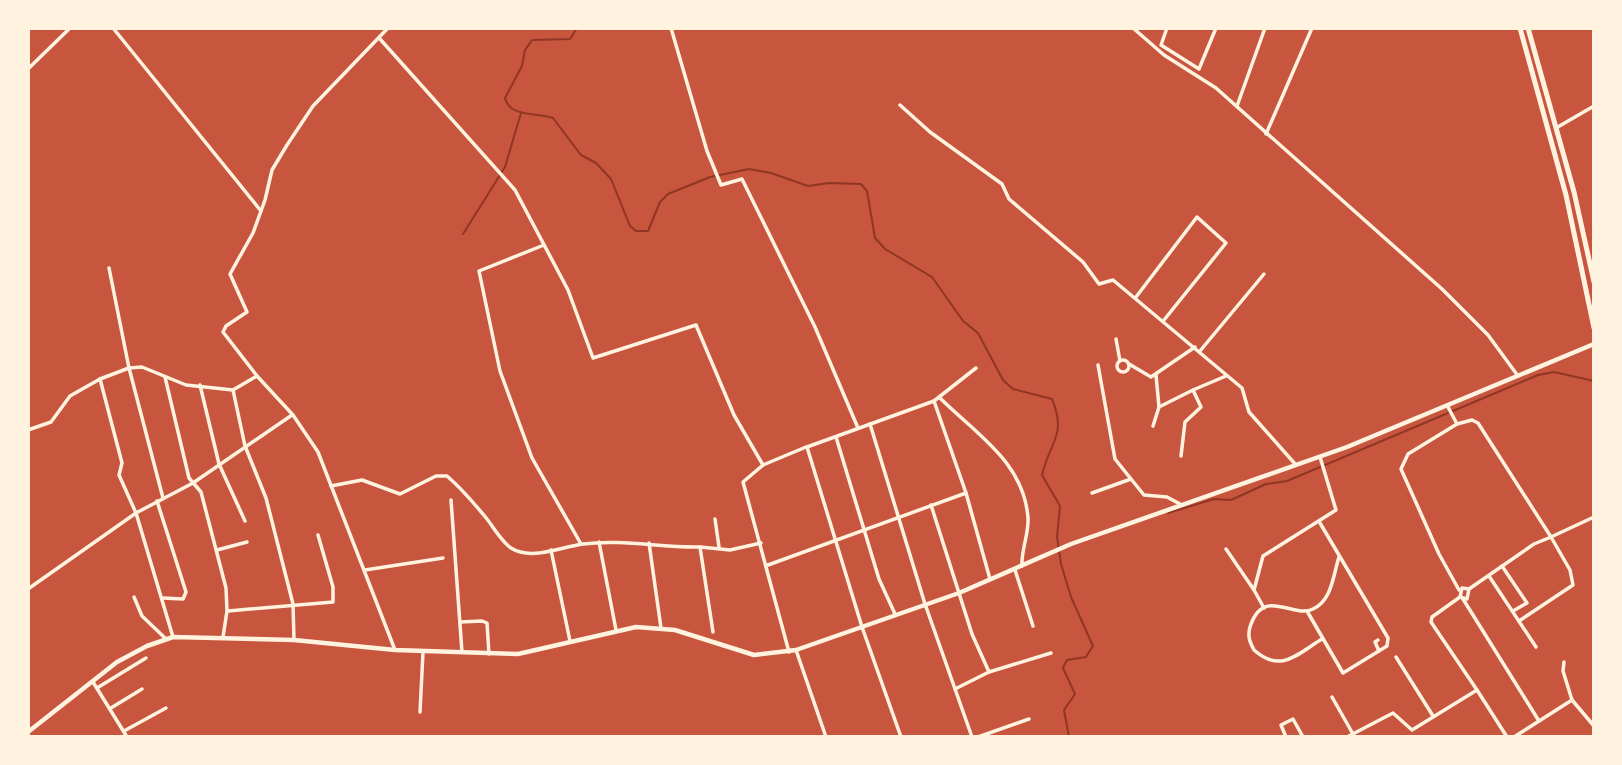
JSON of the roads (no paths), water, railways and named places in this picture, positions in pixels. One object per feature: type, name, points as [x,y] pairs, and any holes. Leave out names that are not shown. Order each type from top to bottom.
[{"type":"main road","points":[[1520,28],[1565,192],[1594,328]]},
{"type":"main road","points":[[1528,28],[1594,282]]},
{"type":"main road","points":[[1525,45],[1532,43]]},
{"type":"street","points":[[28,69],[70,28]]},
{"type":"street","points":[[113,28],[261,211]]},
{"type":"street","points":[[387,28],[380,39],[313,106],[272,170],[261,211],[230,274],[247,314],[223,328],[257,376],[293,415],[318,452],[395,650]]},
{"type":"street","points":[[671,28],[719,182],[722,186],[742,179],[815,327],[858,428]]},
{"type":"street","points":[[1133,28],[1164,55],[1216,88],[1442,289],[1488,335],[1518,376]]},
{"type":"street","points":[[1167,28],[1161,46],[1199,69],[1216,28]]},
{"type":"street","points":[[1237,106],[1265,28]]},
{"type":"street","points":[[1266,134],[1312,28]]},
{"type":"street","points":[[380,39],[502,172],[568,290],[594,359],[693,324],[699,327],[714,374],[763,465]]},
{"type":"street","points":[[900,105],[930,132],[1002,184],[1009,199],[1083,262],[1099,284],[1112,279],[1195,346],[1244,390],[1251,416],[1296,465]]},
{"type":"street","points":[[1556,128],[1594,106]]},
{"type":"street","points":[[1136,297],[1196,217],[1226,243],[1164,320]]},
{"type":"street","points":[[544,245],[479,271],[500,371],[532,458],[581,544]]},
{"type":"street","points":[[109,268],[129,368],[163,498]]},
{"type":"street","points":[[1200,351],[1264,274]]},
{"type":"street","points":[[1116,338],[1120,361],[1117,368],[1121,372],[1128,369],[1129,364]]},
{"type":"street","points":[[28,732],[92,680],[126,657],[173,637],[294,640],[395,650],[489,654],[527,653],[616,630],[661,628],[754,655],[789,652],[959,593],[1071,544],[1180,504],[1296,465],[1321,460],[1450,409],[1518,376],[1594,345]]},
{"type":"street","points":[[1120,361],[1148,377],[1156,375],[1195,346]]},
{"type":"street","points":[[1098,365],[1116,462],[1148,497],[1167,496],[1180,504]]},
{"type":"street","points":[[28,430],[51,422],[70,396],[100,379],[129,368],[142,367],[186,385],[233,390],[257,376]]},
{"type":"street","points":[[789,652],[768,565],[743,482],[763,465],[934,401],[975,368]]},
{"type":"street","points":[[1153,426],[1159,407],[1156,375]]},
{"type":"street","points":[[165,376],[189,478],[201,492],[226,588],[227,611],[223,637]]},
{"type":"street","points":[[1159,407],[1226,376]]},
{"type":"street","points":[[100,379],[122,463],[119,475],[136,513],[173,637]]},
{"type":"street","points":[[200,385],[219,464],[245,521]]},
{"type":"street","points":[[233,390],[245,446],[266,498],[293,604],[294,640]]},
{"type":"street","points":[[1181,456],[1185,422],[1202,410],[1193,390]]},
{"type":"street","points":[[940,398],[992,446],[1017,475],[1029,520],[1021,550],[1022,566]]},
{"type":"street","points":[[934,401],[966,493],[990,579]]},
{"type":"street","points":[[1450,409],[1457,424]]},
{"type":"street","points":[[28,589],[136,513],[193,483],[293,415]]},
{"type":"street","points":[[1519,621],[1573,585],[1571,572],[1478,423],[1472,420],[1457,424],[1408,454],[1401,469],[1438,554],[1462,598],[1539,721]]},
{"type":"street","points":[[870,424],[925,604],[972,737]]},
{"type":"street","points":[[836,436],[879,579],[895,614]]},
{"type":"street","points":[[807,447],[862,627],[901,737]]},
{"type":"street","points":[[1254,590],[1266,553],[1320,523],[1336,510],[1321,460]]},
{"type":"street","points":[[331,486],[362,480],[400,494],[436,476],[447,476],[473,501],[512,548],[529,555],[599,542],[649,542],[674,548],[719,547],[730,550],[761,543]]},
{"type":"street","points":[[1092,493],[1131,479]]},
{"type":"street","points":[[768,565],[966,493]]},
{"type":"street","points":[[451,500],[462,653]]},
{"type":"street","points":[[157,501],[186,592],[183,598],[163,598]]},
{"type":"street","points":[[931,505],[972,634],[989,672]]},
{"type":"street","points":[[1460,590],[1469,589],[1534,544],[1594,517]]},
{"type":"street","points":[[715,519],[719,547]]},
{"type":"street","points":[[1307,611],[1343,673],[1387,646],[1388,638],[1320,523]]},
{"type":"street","points":[[227,611],[333,602],[333,587],[318,535]]},
{"type":"street","points":[[217,550],[247,542]]},
{"type":"street","points":[[599,542],[616,630]]},
{"type":"street","points":[[649,542],[661,628]]},
{"type":"street","points":[[701,547],[713,632]]},
{"type":"street","points":[[1226,549],[1264,608]]},
{"type":"street","points":[[551,550],[570,641]]},
{"type":"street","points":[[1322,639],[1284,661],[1265,660],[1254,650],[1248,635],[1253,618],[1264,608],[1279,605],[1307,611],[1315,608],[1328,596],[1339,557]]},
{"type":"street","points":[[365,570],[443,558]]},
{"type":"street","points":[[1502,566],[1527,603],[1513,611]]},
{"type":"street","points":[[1014,569],[1033,625]]},
{"type":"street","points":[[1488,575],[1536,647]]},
{"type":"street","points":[[1469,589],[1470,596],[1462,598],[1432,617],[1431,622],[1507,737]]},
{"type":"street","points":[[134,597],[144,619],[166,638]]},
{"type":"street","points":[[460,622],[487,623],[489,654]]},
{"type":"street","points":[[1378,640],[1375,642],[1379,651]]},
{"type":"street","points":[[796,650],[826,737]]},
{"type":"street","points":[[420,712],[423,652]]},
{"type":"street","points":[[955,689],[989,672],[1051,653]]},
{"type":"street","points":[[1396,657],[1433,716]]},
{"type":"street","points":[[97,688],[146,658]]},
{"type":"street","points":[[1564,662],[1563,671],[1572,701],[1594,726]]},
{"type":"street","points":[[92,680],[127,737]]},
{"type":"street","points":[[111,708],[142,690]]},
{"type":"street","points":[[1347,737],[1393,713],[1410,730],[1477,690]]},
{"type":"street","points":[[1332,697],[1353,734]]},
{"type":"street","points":[[1514,737],[1572,701]]},
{"type":"street","points":[[124,731],[166,708]]},
{"type":"street","points":[[978,737],[1029,719]]},
{"type":"street","points":[[1286,737],[1281,725],[1293,719],[1303,737]]},
{"type":"waterway","points":[[577,28],[570,39],[532,40],[525,50],[522,66],[505,98],[512,109],[518,112],[553,118],[581,155],[596,163],[611,179],[630,226],[636,231],[648,231],[660,202],[668,194],[710,177],[749,169],[771,173],[808,186],[829,183],[861,184],[867,191],[875,238],[885,249],[932,277],[963,321],[978,333],[1003,380],[1013,389],[1052,399],[1058,430],[1042,475],[1060,506],[1057,537],[1061,564],[1071,597],[1093,646],[1086,657],[1067,660],[1063,668],[1075,694],[1064,710],[1069,737]]},
{"type":"waterway","points":[[463,234],[505,167],[521,113]]},
{"type":"waterway","points":[[1168,513],[1214,499],[1231,500],[1266,484],[1287,481],[1538,375],[1554,372],[1594,381]]}]
